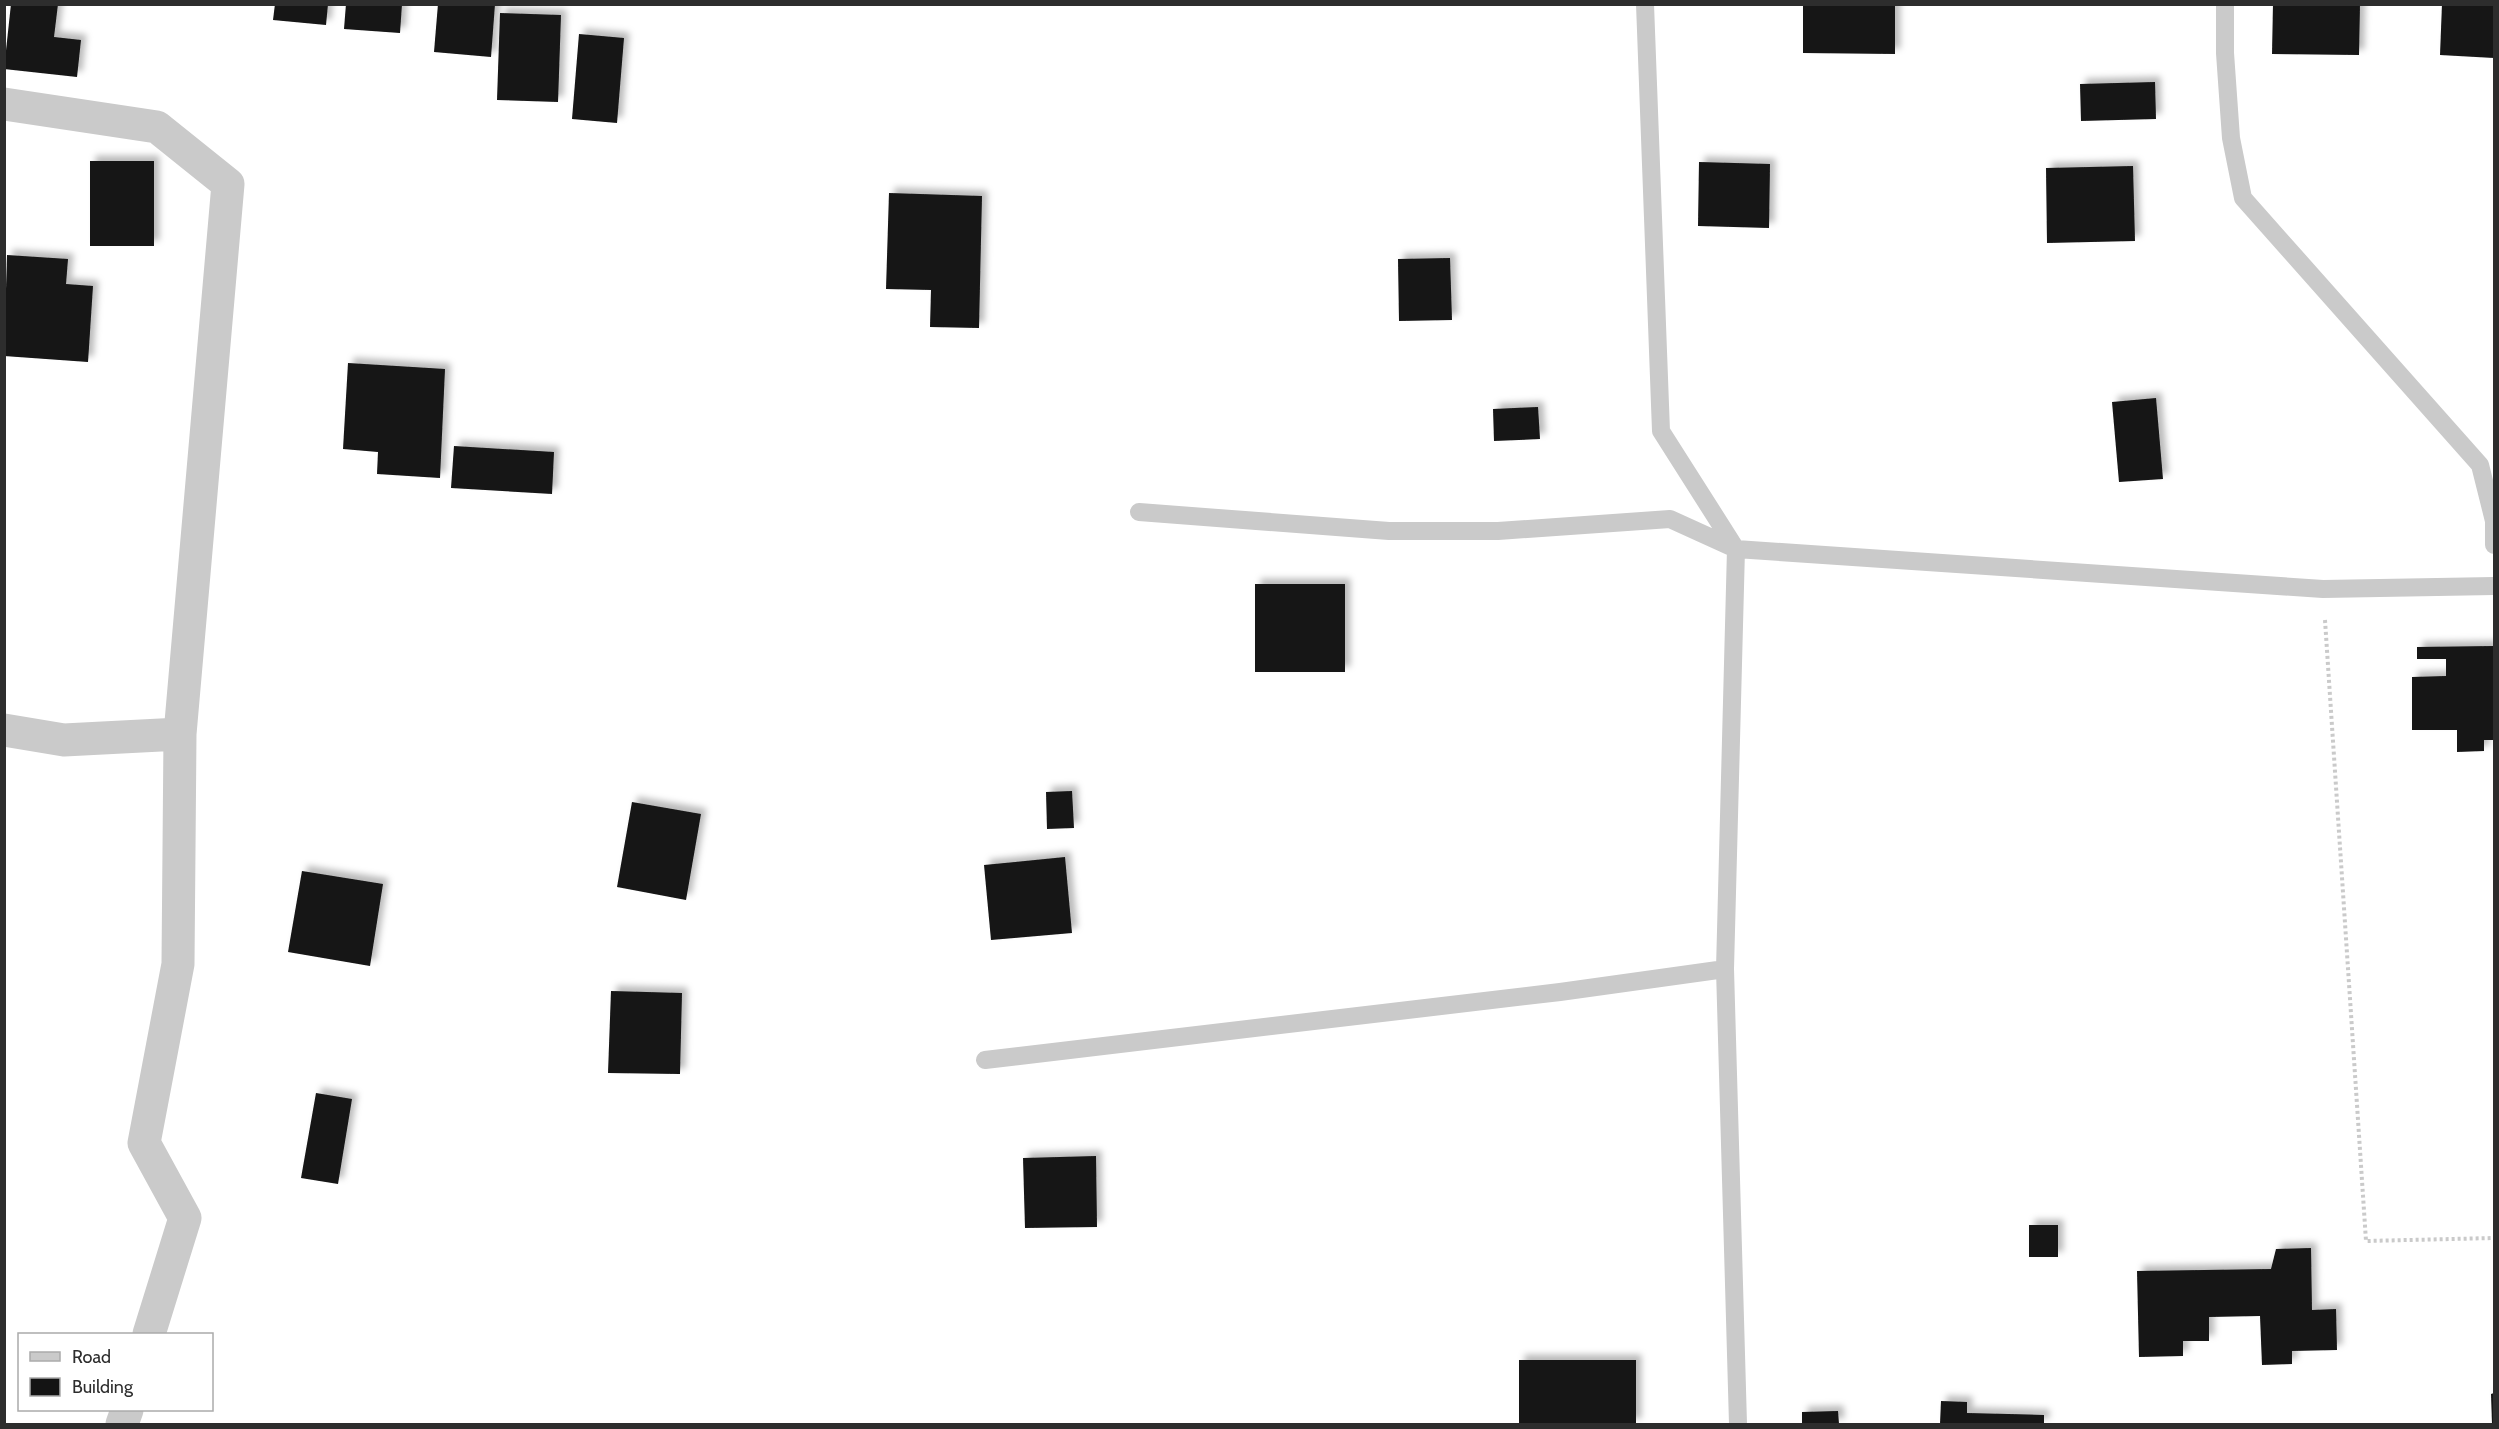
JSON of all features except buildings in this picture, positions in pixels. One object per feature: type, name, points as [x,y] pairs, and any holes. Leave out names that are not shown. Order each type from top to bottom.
[{"type":"street","points":[[4,104],[157,127],[228,184],[180,734],[178,964],[144,1143],[185,1218],[150,1333]]},
{"type":"street","points":[[4,730],[64,740],[180,734]]},
{"type":"lane","points":[[1645,4],[1661,431],[1736,549],[1725,969],[1738,1425]]},
{"type":"lane","points":[[2225,4],[2225,53],[2231,138],[2243,198],[2480,465],[2494,521],[2494,545]]},
{"type":"lane","points":[[1138,512],[1389,531],[1498,531],[1670,519],[1736,549],[2323,589],[2494,585]]},
{"type":"lane","points":[[985,1060],[1560,992],[1725,969]]},
{"type":"path","points":[[2323,589],[2366,1241],[2494,1238]]}]
